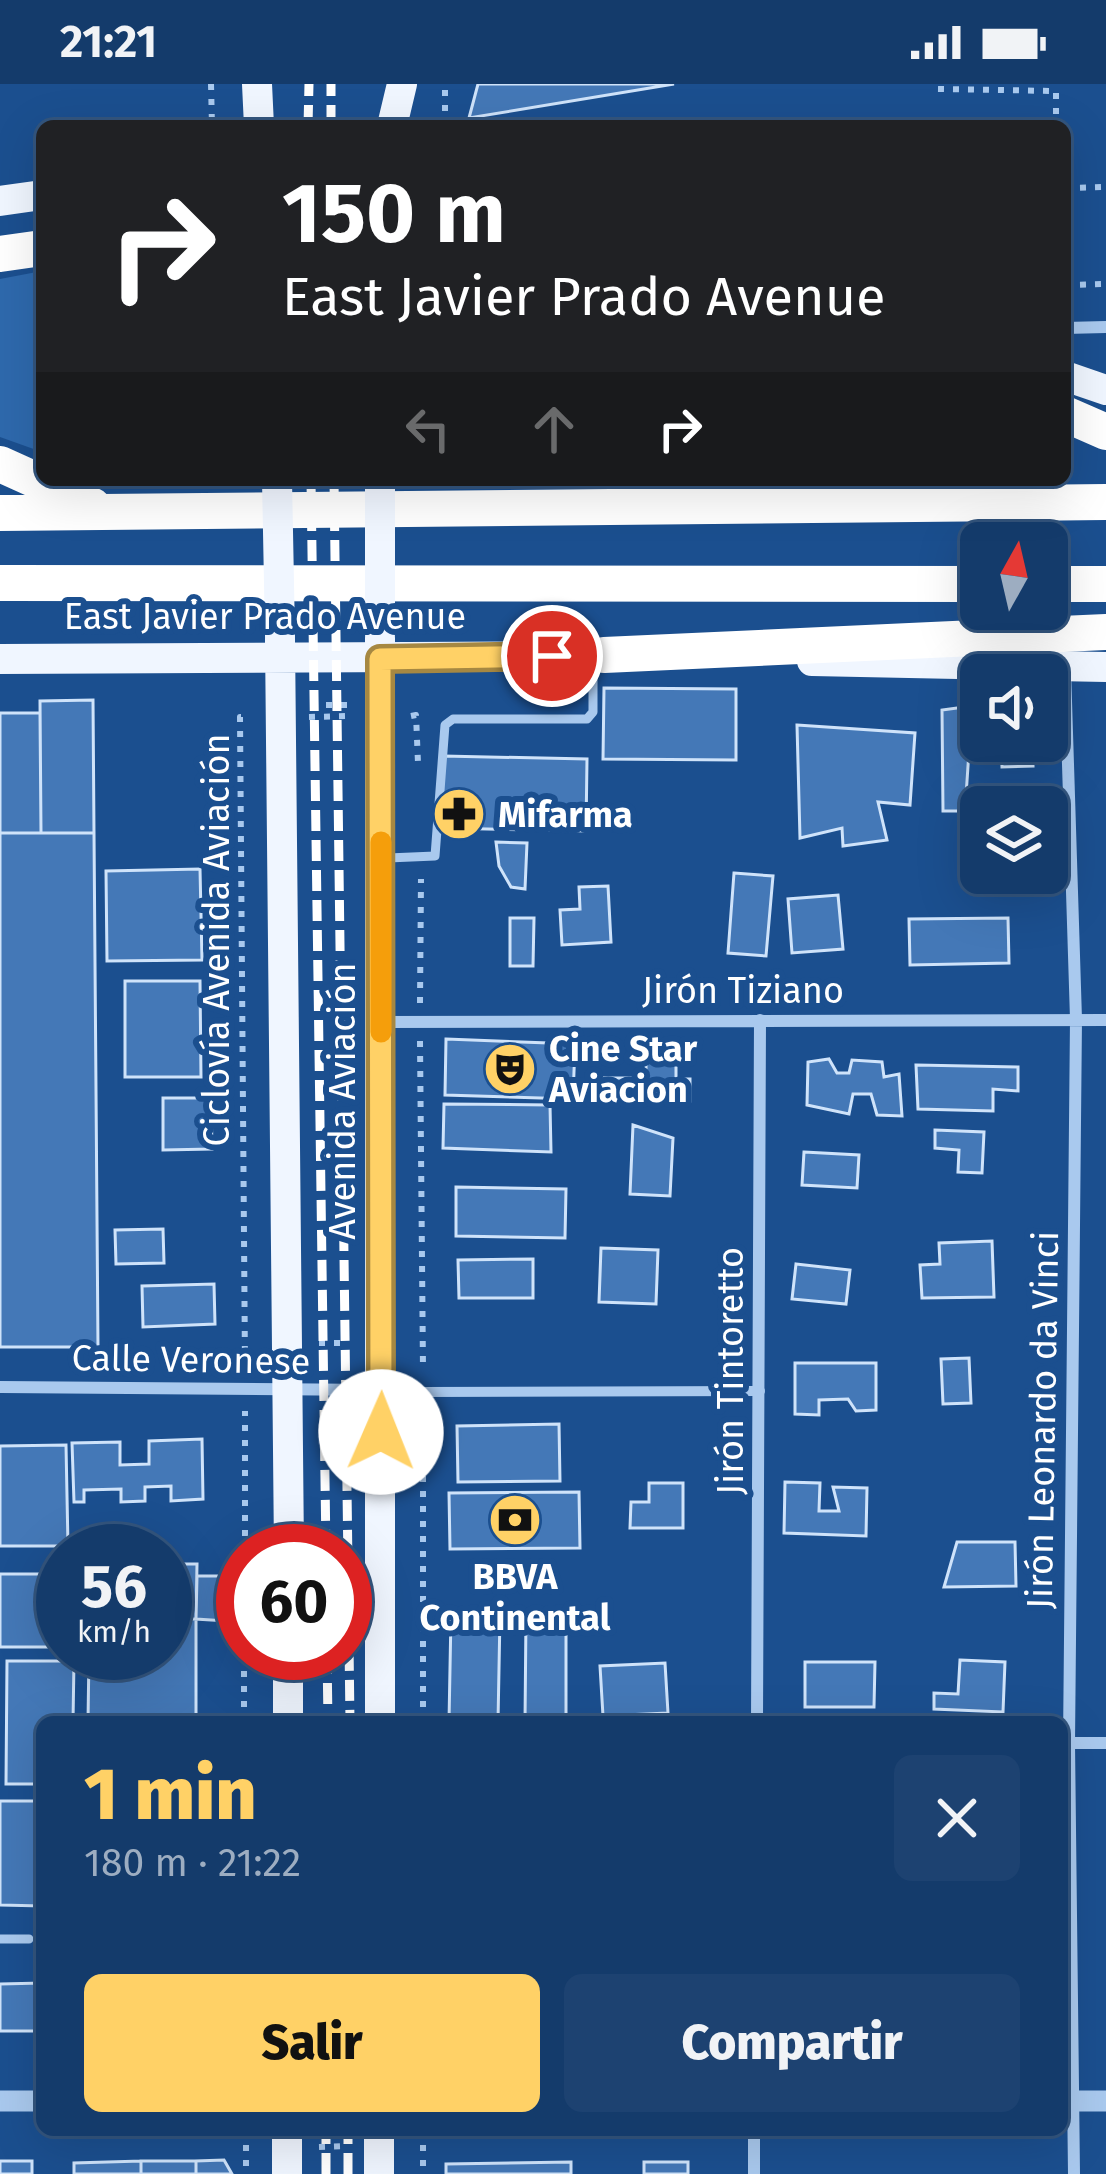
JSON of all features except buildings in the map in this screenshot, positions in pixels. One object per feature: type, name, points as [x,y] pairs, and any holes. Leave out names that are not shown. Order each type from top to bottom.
[{"type":"highway","points":[[0,254],[36,249]]},
{"type":"highway","points":[[1071,417],[1106,432]]},
{"type":"highway","points":[[0,464],[36,480]]},
{"type":"highway","points":[[48,486],[107,513]]},
{"type":"highway","points":[[651,508],[686,486]]},
{"type":"highway","points":[[0,513],[1106,502]]},
{"type":"highway","name":"East Javier Prado Avenue","points":[[0,583],[960,584]]},
{"type":"highway","points":[[1068,584],[1106,584]]},
{"type":"highway","points":[[599,656],[1106,632]]},
{"type":"main road","points":[[257,84],[259,120]]},
{"type":"main road","points":[[393,120],[402,84]]},
{"type":"main road","points":[[0,201],[36,196]]},
{"type":"main road","points":[[1071,378],[1106,390]]},
{"type":"main road","name":"Avenida Aviación","points":[[277,486],[289,1524]]},
{"type":"main road","name":"Avenida Aviación","points":[[380,486],[380,646],[372,711],[381,858],[380,1716]]},
{"type":"main road","name":"East Javier Prado Avenue","points":[[0,659],[380,646],[960,665]]},
{"type":"main road","name":"East Javier Prado Avenue","points":[[1068,668],[1106,667]]},
{"type":"main road","points":[[288,1680],[288,1716]]},
{"type":"main road","points":[[286,2136],[286,2174]]},
{"type":"main road","points":[[367,2138],[379,2174]]},
{"type":"street","points":[[1071,328],[1106,327]]},
{"type":"street","name":"Jirón Leonardo da Vinci","points":[[1068,762],[1076,1019],[1068,2101],[1074,2174]]},
{"type":"street","name":"Jirón Tintoretto","points":[[758,1716],[760,1020]]},
{"type":"street","name":"Jirón Tiziano","points":[[381,1022],[1106,1020]]},
{"type":"street","name":"Calle Veronese","points":[[0,1387],[382,1390]]},
{"type":"street","points":[[423,1392],[760,1391]]},
{"type":"street","points":[[1070,1742],[1106,1743]]},
{"type":"street","points":[[0,2101],[36,2101]]},
{"type":"street","points":[[1068,2101],[1106,2101]]},
{"type":"street","points":[[754,2136],[754,2174]]},
{"type":"lane","points":[[381,858],[436,856],[445,724],[453,719],[587,719],[593,712],[599,656]]},
{"type":"lane","points":[[0,1939],[29,1939]]},
{"type":"path","points":[[211,84],[212,120]]},
{"type":"path","points":[[446,84],[446,120]]},
{"type":"path","points":[[938,89],[1056,91],[1056,120]]},
{"type":"path","points":[[1071,188],[1106,188]]},
{"type":"path","points":[[1071,285],[1106,284]]},
{"type":"path","points":[[311,705],[372,711]]},
{"type":"path","name":"Ciclovía Avenida Aviación","points":[[245,1524],[240,717],[372,711],[416,716],[418,763]]},
{"type":"path","points":[[421,858],[423,1716]]},
{"type":"path","points":[[315,1343],[356,1343]]},
{"type":"path","points":[[315,1430],[351,1431]]},
{"type":"path","points":[[244,1680],[244,1716]]},
{"type":"path","points":[[246,2136],[246,2174]]},
{"type":"path","points":[[422,2136],[423,2174]]},
{"type":"path","points":[[315,2147],[367,2138]]},
{"type":"shaded area","points":[[36,272],[36,450],[0,437],[0,279]]},
{"type":"railway","points":[[308,120],[309,84]]},
{"type":"railway","points":[[331,84],[331,120]]},
{"type":"railway","points":[[311,486],[326,1524]]},
{"type":"railway","points":[[334,486],[350,1716]]},
{"type":"railway","points":[[327,1680],[328,1716]]},
{"type":"railway","points":[[326,2136],[326,2174]]},
{"type":"railway","points":[[348,2136],[348,2174]]},
{"type":"slow traffic","points":[[381,842],[381,1032]]},
{"type":"place","name":"Mifarma","points":[[459,814]]},
{"type":"place","name":"Cine Star Aviacion","points":[[510,1069]]},
{"type":"place","name":"BBVA Continental","points":[[515,1520]]},
{"type":"route","points":[[381,1432],[380,659],[552,656]]}]
